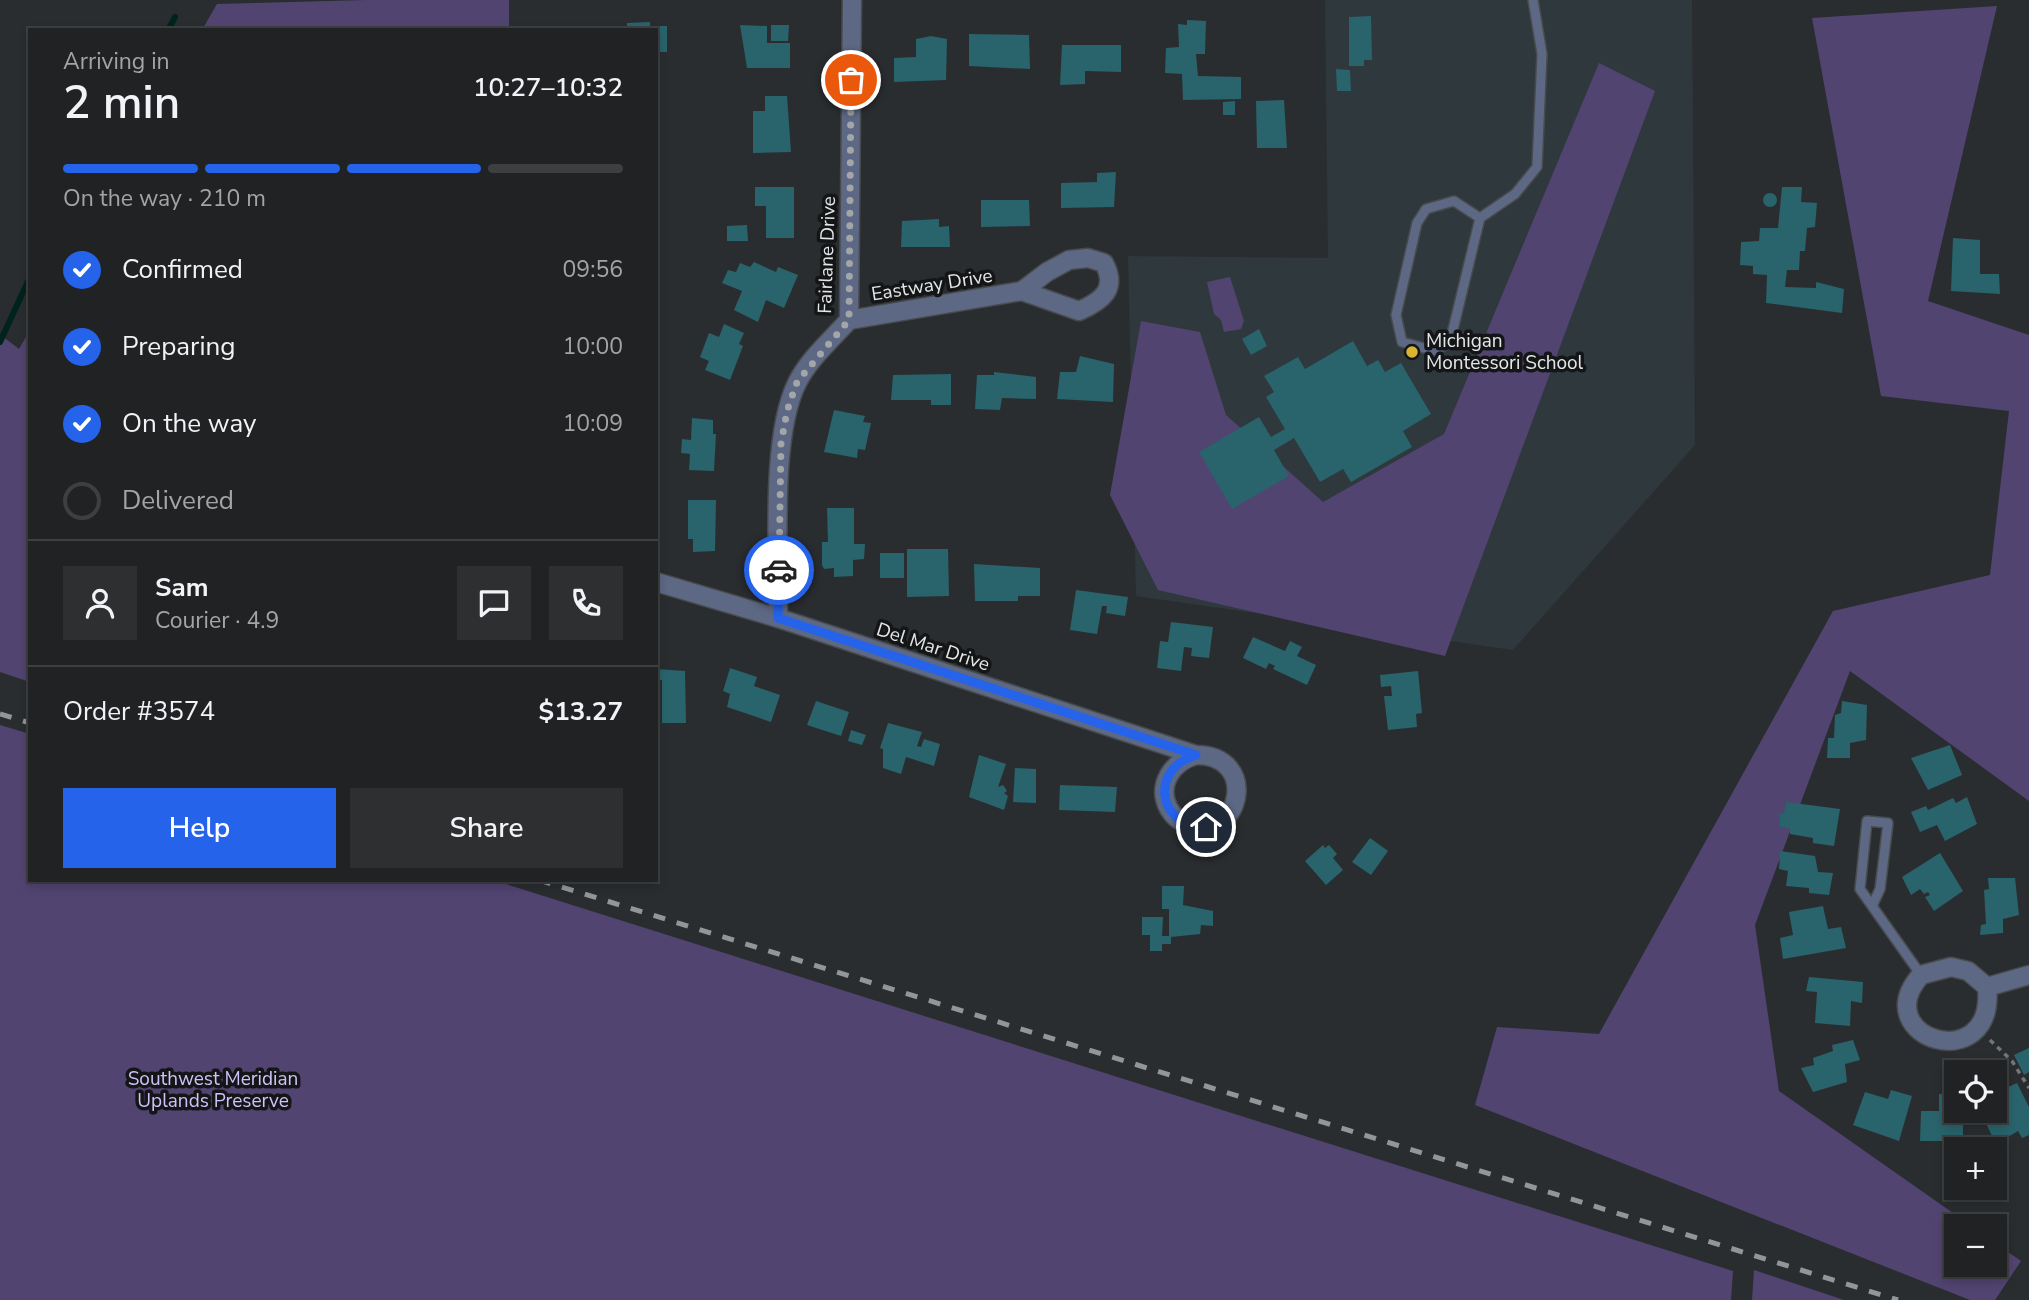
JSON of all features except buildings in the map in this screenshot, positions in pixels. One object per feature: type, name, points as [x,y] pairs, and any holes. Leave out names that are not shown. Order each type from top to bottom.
[{"type":"street","name":"Fairlane Drive","points":[[778,618],[781,444],[787,411],[797,382],[849,320],[852,0]]},
{"type":"street","name":"Eastway Drive","points":[[849,320],[1022,291]]},
{"type":"street","name":"Del Mar Drive","points":[[658,583],[778,618],[1196,755],[1216,758],[1232,772],[1237,792],[1231,811],[1216,825],[1206,827],[1185,824],[1170,811],[1164,791],[1170,771],[1177,763],[1196,755]]},
{"type":"street","points":[[1951,967],[1968,971],[1987,987],[1986,1017],[1976,1031],[1955,1041],[1935,1041],[1915,1028],[1908,1018],[1909,993],[1921,975],[1951,967]]},
{"type":"street","points":[[1987,987],[2029,975]]},
{"type":"lane","points":[[1480,218],[1454,201],[1426,209],[1418,223],[1396,315],[1402,341],[1435,351],[1450,342],[1480,218],[1515,194],[1537,167],[1542,54],[1533,0]]},
{"type":"lane","points":[[1873,904],[1880,888],[1888,823],[1867,821],[1860,889],[1921,975]]},
{"type":"path","points":[[1976,1031],[1995,1044],[2012,1061],[2029,1088]]},
{"type":"shaded area","name":"Michigan Montessori School","points":[[1325,0],[1692,0],[1695,445],[1513,650],[1136,596],[1128,256],[1328,258]]},
{"type":"green space","points":[[509,0],[509,28],[203,28],[217,4]]},
{"type":"green space","points":[[1997,6],[1928,301],[2029,335],[2029,801],[1850,671],[1755,925],[1779,1091],[1954,1214],[1944,1214],[1944,1277],[2007,1277],[2007,1251],[2021,1261],[1995,1300],[1970,1300],[1475,1105],[1497,1027],[1599,1034],[1833,611],[1990,575],[2009,411],[1881,396],[1812,18]]},
{"type":"green space","points":[[1599,63],[1655,91],[1445,656],[1158,590],[1110,495],[1141,321],[1200,332],[1226,415],[1323,502],[1444,434]]},
{"type":"green space","points":[[1230,277],[1244,321],[1241,329],[1224,332],[1221,320],[1214,314],[1207,282]]},
{"type":"green space","points":[[28,333],[28,681],[0,672],[2,336],[19,349]]},
{"type":"green space","name":"Southwest Meridian Uplands Preserve","points":[[0,725],[28,733],[28,882],[499,882],[1733,1271],[1731,1300],[0,1300]]},
{"type":"green space","points":[[1754,1270],[1844,1300],[1752,1300]]},
{"type":"waterway","points":[[169,28],[175,17]]},
{"type":"waterway","points":[[0,342],[28,281]]},
{"type":"railway","points":[[0,714],[28,722]]},
{"type":"railway","points":[[545,882],[1898,1300]]},
{"type":"way so far","points":[[779,570],[781,444],[787,411],[797,382],[816,356],[849,320],[851,80]]},
{"type":"place","name":"Michigan Montessori School","points":[[1412,352]]},
{"type":"route","points":[[779,570],[778,618],[1196,755],[1177,763],[1170,771],[1164,791],[1170,811],[1177,818],[1185,824],[1206,827]]}]
